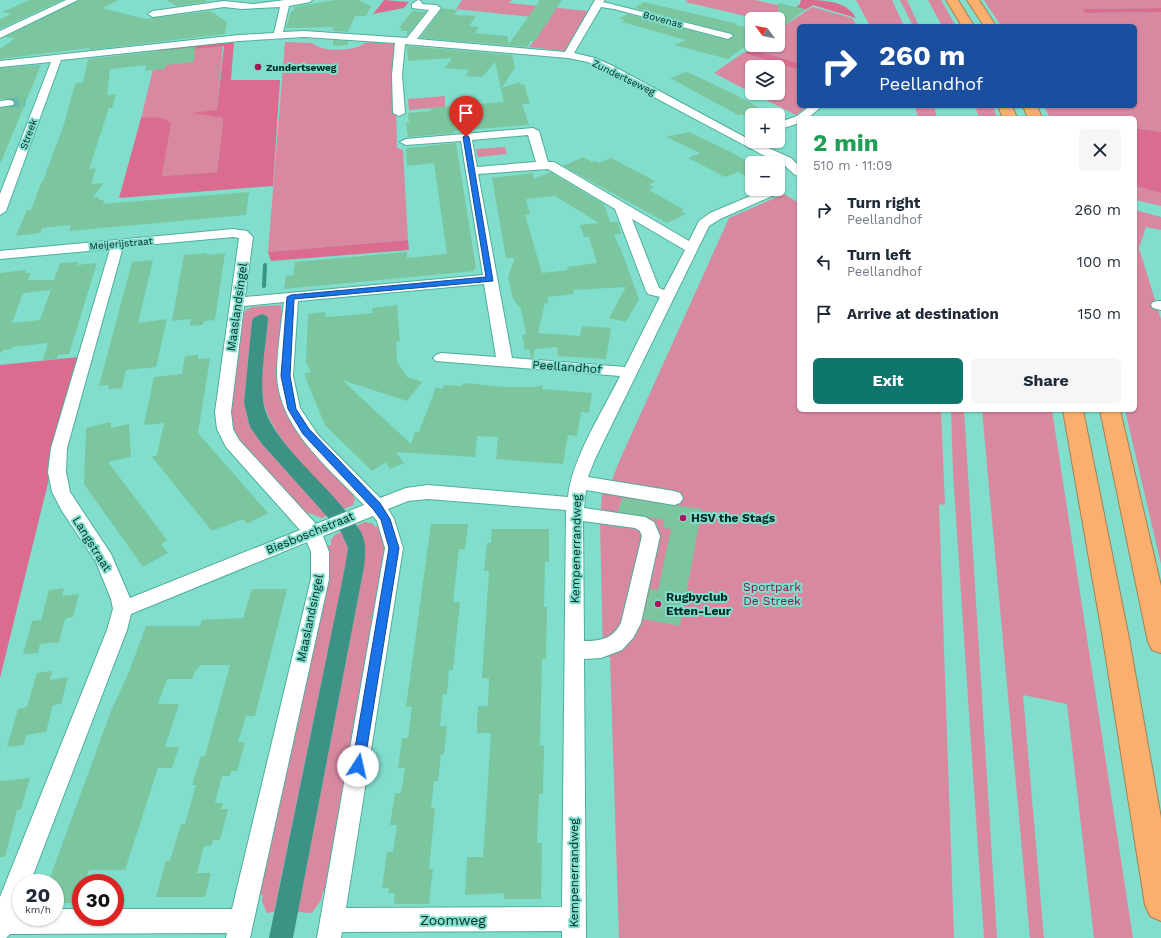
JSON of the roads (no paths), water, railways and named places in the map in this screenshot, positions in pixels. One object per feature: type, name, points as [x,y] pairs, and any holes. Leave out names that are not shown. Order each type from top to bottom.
[{"type":"highway","points":[[952,0],[967,24]]},
{"type":"highway","points":[[973,0],[989,24]]},
{"type":"highway","points":[[1073,412],[1115,633],[1161,905]]},
{"type":"highway","points":[[1110,412],[1161,642]]},
{"type":"street","points":[[2,32],[73,0]]},
{"type":"street","points":[[153,14],[226,2],[230,6],[285,3],[307,0]]},
{"type":"street","points":[[568,55],[599,2]]},
{"type":"street","name":"Bovenas","points":[[599,2],[728,36]]},
{"type":"street","points":[[278,35],[285,3]]},
{"type":"street","points":[[399,114],[397,75],[405,41],[436,8],[416,6],[418,3]]},
{"type":"street","name":"Zundertseweg","points":[[0,64],[239,38],[304,34],[568,55],[591,60],[609,68],[786,161],[789,181]]},
{"type":"street","name":"Streek","points":[[0,211],[36,101],[56,58]]},
{"type":"street","points":[[803,116],[815,108]]},
{"type":"street","points":[[785,124],[797,119]]},
{"type":"street","points":[[406,142],[532,131],[543,165]]},
{"type":"street","points":[[739,137],[745,136]]},
{"type":"street","points":[[466,137],[505,363]]},
{"type":"street","points":[[472,171],[543,165],[554,167],[691,248]]},
{"type":"street","name":"Kempenerrandweg","points":[[574,929],[575,509],[578,482],[587,459],[700,230],[708,219],[789,181]]},
{"type":"street","points":[[621,206],[653,291],[668,295]]},
{"type":"street","name":"Meijerijstraat","points":[[0,255],[233,232],[242,234]]},
{"type":"street","name":"Maaslandsingel","points":[[240,929],[320,579],[319,529],[232,443],[225,429],[223,412],[246,239],[242,234]]},
{"type":"street","name":"Langstraat","points":[[118,243],[59,448],[57,472],[59,486],[65,500],[110,570],[121,599],[123,609]]},
{"type":"street","points":[[238,302],[490,279]]},
{"type":"street","points":[[291,297],[285,376],[292,409],[306,432],[368,510],[385,519],[394,548],[331,929]]},
{"type":"street","name":"Peellandhof","points":[[441,358],[630,372]]},
{"type":"street","points":[[578,482],[674,498]]},
{"type":"street","name":"Biesboschstraat","points":[[123,609],[406,495],[428,492],[575,509],[639,522],[648,527],[651,536],[631,623],[627,633],[612,647],[603,650],[574,650]]},
{"type":"street","points":[[123,609],[114,637],[1,925],[240,929]]},
{"type":"street","name":"Zoomweg","points":[[331,929],[574,929]]},
{"type":"water","points":[[262,314],[267,316],[268,319],[262,388],[265,410],[271,424],[291,451],[340,504],[362,534],[365,547],[364,567],[293,938],[269,938],[348,548],[341,532],[262,444],[250,427],[244,403],[252,320]]},
{"type":"waterway","points":[[264,286],[265,265]]},
{"type":"tunnel","points":[[9,103],[25,102]]},
{"type":"place","name":"Zundertseweg","points":[[258,67]]},
{"type":"place","name":"HSV the Stags","points":[[683,518]]},
{"type":"place","name":"Rugbyclub Etten-Leur","points":[[658,604]]},
{"type":"park label","name":"Sportpark De Streek","points":[[772,594]]}]
